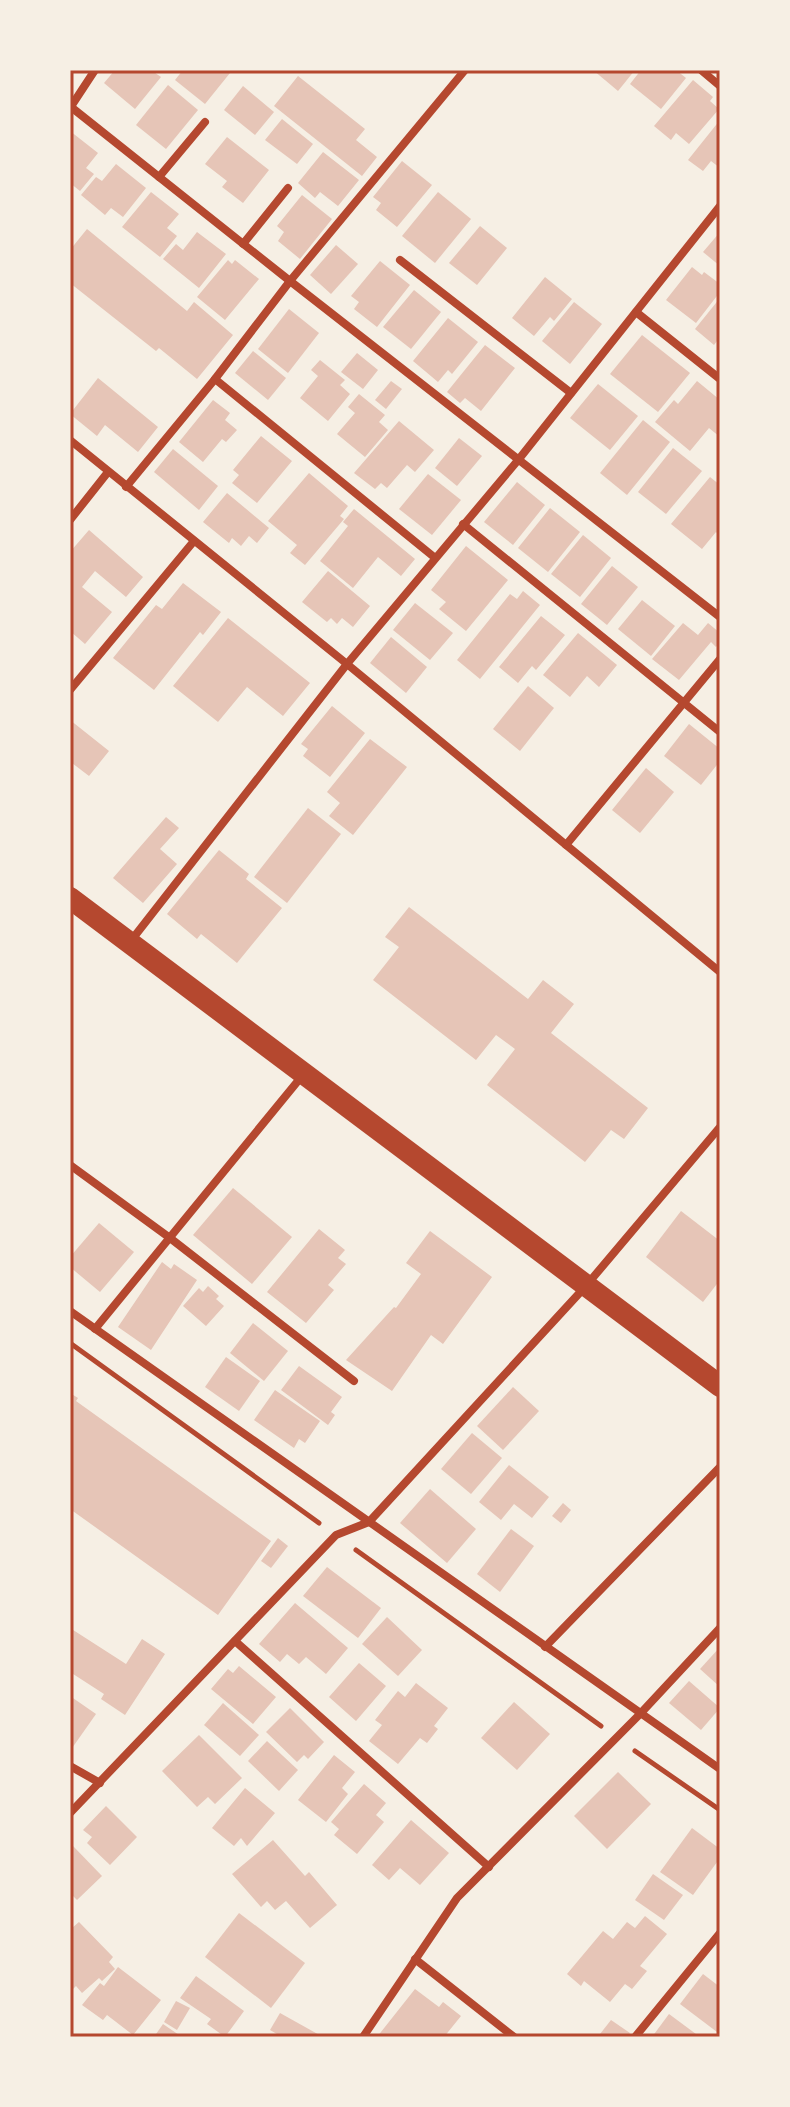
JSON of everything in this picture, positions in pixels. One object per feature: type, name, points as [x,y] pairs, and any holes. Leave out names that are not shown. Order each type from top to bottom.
[{"type":"highway","points":[[70,898],[720,1386]]},
{"type":"street","points":[[126,487],[290,281],[465,70]]},
{"type":"street","points":[[701,70],[720,86]]},
{"type":"street","points":[[93,71],[71,108],[720,617]]},
{"type":"street","points":[[159,177],[205,122]]},
{"type":"street","points":[[243,244],[288,188]]},
{"type":"street","points":[[129,943],[347,664],[519,459],[719,211]]},
{"type":"street","points":[[400,260],[571,393]]},
{"type":"street","points":[[636,312],[720,379]]},
{"type":"street","points":[[215,379],[434,557]]},
{"type":"street","points":[[70,440],[720,972]]},
{"type":"street","points":[[70,520],[108,472]]},
{"type":"street","points":[[463,524],[720,732]]},
{"type":"street","points":[[70,690],[194,541]]},
{"type":"street","points":[[566,845],[720,659]]},
{"type":"street","points":[[95,1329],[304,1075]]},
{"type":"street","points":[[70,1813],[336,1535],[369,1522],[585,1287],[720,1127]]},
{"type":"street","points":[[70,1165],[170,1238],[354,1381]]},
{"type":"street","points":[[70,1311],[720,1769]]},
{"type":"street","points":[[545,1647],[720,1467]]},
{"type":"street","points":[[363,2037],[457,1898],[617,1738],[720,1628]]},
{"type":"street","points":[[235,1641],[489,1867]]},
{"type":"street","points":[[70,1766],[100,1783]]},
{"type":"street","points":[[635,2037],[720,1933]]},
{"type":"street","points":[[415,1959],[514,2037]]},
{"type":"path","points":[[70,1343],[720,1810]]},
{"type":"building","points":[[115,70],[151,70],[161,77],[135,109],[104,83]]},
{"type":"building","points":[[183,70],[226,70],[230,73],[205,104],[175,80]]},
{"type":"building","points":[[593,70],[635,70],[618,91]]},
{"type":"building","points":[[641,70],[676,70],[686,78],[661,109],[630,84]]},
{"type":"building","points":[[298,76],[365,129],[356,140],[377,157],[362,176],[274,106]]},
{"type":"building","points":[[693,80],[713,97],[710,101],[719,109],[689,144],[676,133],[671,140],[654,126]]},
{"type":"building","points":[[168,85],[198,110],[166,149],[136,125]]},
{"type":"building","points":[[243,86],[274,112],[255,135],[224,110]]},
{"type":"building","points":[[282,119],[313,144],[297,164],[265,140]]},
{"type":"building","points":[[720,120],[720,168],[711,161],[703,171],[688,160]]},
{"type":"building","points":[[70,131],[98,153],[86,168],[94,174],[80,191],[70,183]]},
{"type":"building","points":[[227,137],[269,170],[243,203],[222,187],[227,181],[205,164]]},
{"type":"building","points":[[323,152],[359,180],[338,206],[320,192],[315,198],[298,183]]},
{"type":"building","points":[[402,161],[432,185],[397,227],[376,210],[381,203],[373,197]]},
{"type":"building","points":[[116,164],[146,188],[123,217],[111,208],[105,215],[81,195],[96,177],[102,181]]},
{"type":"building","points":[[151,192],[179,214],[167,228],[177,236],[160,257],[122,227]]},
{"type":"building","points":[[438,192],[471,219],[435,263],[402,236]]},
{"type":"building","points":[[302,195],[332,219],[300,259],[278,241],[284,232],[277,226]]},
{"type":"building","points":[[480,226],[507,248],[477,285],[449,263]]},
{"type":"building","points":[[87,229],[187,311],[194,302],[233,335],[197,379],[70,283],[70,250]]},
{"type":"building","points":[[197,232],[226,254],[199,288],[163,259],[176,244],[183,250]]},
{"type":"building","points":[[720,232],[720,266],[703,252]]},
{"type":"building","points":[[336,245],[358,264],[331,294],[310,275]]},
{"type":"building","points":[[228,260],[232,264],[235,260],[259,279],[225,320],[197,297]]},
{"type":"building","points":[[380,261],[410,285],[377,327],[354,309],[359,302],[351,296]]},
{"type":"building","points":[[692,267],[720,284],[720,292],[696,323],[666,300]]},
{"type":"building","points":[[545,277],[572,299],[554,321],[550,317],[534,336],[512,318]]},
{"type":"building","points":[[414,290],[441,312],[411,349],[383,327]]},
{"type":"building","points":[[720,298],[720,337],[714,345],[695,329]]},
{"type":"building","points":[[574,302],[602,324],[570,364],[542,341]]},
{"type":"building","points":[[289,309],[319,333],[288,373],[258,349]]},
{"type":"building","points":[[448,318],[478,342],[452,374],[448,370],[438,382],[413,361]]},
{"type":"building","points":[[642,335],[690,373],[658,412],[610,374]]},
{"type":"building","points":[[485,345],[515,368],[481,411],[465,398],[460,403],[447,392]]},
{"type":"building","points":[[253,351],[286,378],[268,400],[235,373]]},
{"type":"building","points":[[357,353],[378,370],[363,389],[341,372]]},
{"type":"building","points":[[320,360],[345,380],[340,385],[350,394],[328,421],[300,398],[318,376],[311,370]]},
{"type":"building","points":[[98,378],[158,427],[138,452],[105,425],[97,436],[70,414]]},
{"type":"building","points":[[391,381],[402,389],[386,409],[375,400]]},
{"type":"building","points":[[697,381],[720,400],[720,437],[709,428],[690,451],[655,422],[674,400],[678,404]]},
{"type":"building","points":[[598,384],[638,416],[610,450],[570,418]]},
{"type":"building","points":[[359,394],[385,415],[379,422],[388,430],[365,457],[337,434],[355,413],[348,407]]},
{"type":"building","points":[[213,400],[230,413],[225,420],[237,430],[226,442],[222,439],[203,462],[179,442]]},
{"type":"building","points":[[643,420],[670,442],[627,495],[600,473]]},
{"type":"building","points":[[399,421],[434,450],[415,472],[407,465],[387,488],[381,483],[375,489],[354,473]]},
{"type":"building","points":[[261,436],[292,461],[257,503],[232,483],[239,475],[233,470]]},
{"type":"building","points":[[459,438],[482,456],[457,486],[435,468]]},
{"type":"building","points":[[673,448],[702,471],[666,514],[638,492]]},
{"type":"building","points":[[173,449],[218,486],[199,510],[154,472]]},
{"type":"building","points":[[309,473],[348,506],[340,516],[344,519],[305,565],[290,553],[297,545],[268,521]]},
{"type":"building","points":[[428,474],[461,500],[432,535],[399,509]]},
{"type":"building","points":[[710,477],[720,485],[720,536],[716,532],[702,549],[671,524]]},
{"type":"building","points":[[517,482],[545,505],[513,545],[484,522]]},
{"type":"building","points":[[227,493],[269,528],[257,543],[249,536],[241,546],[232,538],[229,543],[203,522]]},
{"type":"building","points":[[550,508],[580,532],[548,572],[518,548]]},
{"type":"building","points":[[354,509],[415,559],[401,576],[378,557],[353,588],[320,561],[348,526],[343,522]]},
{"type":"building","points":[[89,530],[143,577],[126,597],[95,571],[82,587],[112,612],[85,644],[70,631],[70,552]]},
{"type":"building","points":[[583,535],[611,558],[580,597],[551,574]]},
{"type":"building","points":[[466,546],[508,580],[466,631],[439,609],[446,602],[431,590]]},
{"type":"building","points":[[612,566],[638,587],[607,625],[581,604]]},
{"type":"building","points":[[328,571],[370,606],[353,627],[342,618],[337,624],[331,618],[327,622],[302,602]]},
{"type":"building","points":[[183,583],[221,612],[203,635],[200,632],[154,690],[113,658],[156,605],[162,609]]},
{"type":"building","points":[[523,591],[540,605],[480,679],[457,660],[510,594],[517,599]]},
{"type":"building","points":[[642,600],[675,626],[651,656],[618,629]]},
{"type":"building","points":[[415,603],[453,633],[430,660],[393,630]]},
{"type":"building","points":[[541,616],[565,635],[536,670],[532,666],[518,683],[499,667]]},
{"type":"building","points":[[228,618],[310,683],[283,716],[247,687],[218,722],[173,686]]},
{"type":"building","points":[[683,623],[698,635],[708,623],[720,633],[720,642],[716,647],[711,642],[679,680],[652,659]]},
{"type":"building","points":[[578,633],[617,665],[599,687],[587,676],[570,697],[543,675]]},
{"type":"building","points":[[391,637],[427,667],[406,693],[370,663]]},
{"type":"building","points":[[528,686],[554,708],[520,751],[493,729]]},
{"type":"building","points":[[332,706],[365,733],[330,777],[303,756],[308,749],[301,744]]},
{"type":"building","points":[[70,720],[109,751],[89,776],[72,763],[70,766]]},
{"type":"building","points":[[689,724],[720,749],[720,761],[701,785],[664,756]]},
{"type":"building","points":[[370,739],[407,767],[353,835],[329,816],[340,803],[327,792]]},
{"type":"building","points":[[646,768],[674,792],[640,833],[612,810]]},
{"type":"building","points":[[308,808],[341,834],[287,903],[254,877]]},
{"type":"building","points":[[166,817],[179,828],[160,849],[177,864],[143,903],[113,878]]},
{"type":"building","points":[[219,850],[249,874],[246,879],[282,908],[237,963],[201,934],[197,939],[167,914]]},
{"type":"building","points":[[409,907],[528,999],[543,980],[574,1004],[551,1033],[648,1108],[624,1139],[611,1130],[585,1162],[487,1085],[515,1049],[496,1035],[476,1060],[373,980],[399,947],[385,937]]},
{"type":"building","points":[[233,1188],[292,1237],[252,1284],[193,1235]]},
{"type":"building","points":[[681,1211],[720,1241],[720,1280],[703,1302],[646,1257]]},
{"type":"building","points":[[99,1223],[134,1252],[100,1292],[70,1267],[70,1257]]},
{"type":"building","points":[[319,1229],[345,1250],[338,1258],[346,1264],[328,1285],[334,1290],[306,1323],[267,1292]]},
{"type":"building","points":[[430,1231],[492,1277],[443,1344],[431,1335],[392,1391],[346,1360],[396,1308],[421,1274],[406,1263]]},
{"type":"building","points":[[162,1262],[171,1269],[174,1264],[197,1280],[151,1350],[118,1327]]},
{"type":"building","points":[[208,1286],[224,1306],[206,1326],[183,1306],[199,1288],[203,1292]]},
{"type":"building","points":[[253,1323],[288,1351],[264,1381],[230,1353]]},
{"type":"building","points":[[226,1357],[260,1381],[239,1411],[205,1387]]},
{"type":"building","points":[[299,1366],[342,1397],[331,1412],[335,1415],[328,1425],[281,1390]]},
{"type":"building","points":[[513,1387],[539,1411],[503,1450],[477,1426]]},
{"type":"building","points":[[275,1390],[320,1421],[305,1443],[299,1439],[294,1448],[254,1420]]},
{"type":"building","points":[[70,1393],[78,1398],[76,1401],[271,1541],[218,1615],[70,1509]]},
{"type":"building","points":[[472,1433],[502,1458],[471,1494],[441,1469]]},
{"type":"building","points":[[509,1465],[549,1497],[532,1518],[514,1504],[501,1520],[479,1502]]},
{"type":"building","points":[[430,1489],[476,1529],[447,1563],[400,1523]]},
{"type":"building","points":[[563,1503],[571,1510],[561,1523],[552,1516]]},
{"type":"building","points":[[511,1529],[534,1546],[500,1592],[477,1574]]},
{"type":"building","points":[[278,1538],[288,1546],[271,1568],[261,1561]]},
{"type":"building","points":[[327,1567],[381,1608],[358,1638],[303,1596]]},
{"type":"building","points":[[295,1603],[348,1648],[326,1674],[306,1657],[299,1664],[287,1654],[280,1662],[259,1644]]},
{"type":"building","points":[[387,1617],[422,1650],[398,1676],[362,1644]]},
{"type":"building","points":[[70,1628],[126,1664],[142,1639],[165,1654],[125,1715],[101,1699],[104,1694],[70,1672]]},
{"type":"building","points":[[720,1647],[720,1687],[700,1669]]},
{"type":"building","points":[[359,1663],[386,1686],[356,1721],[329,1697]]},
{"type":"building","points":[[239,1666],[276,1697],[253,1724],[211,1689],[228,1669],[233,1673]]},
{"type":"building","points":[[689,1681],[720,1708],[701,1730],[669,1703]]},
{"type":"building","points":[[416,1683],[448,1708],[434,1726],[438,1729],[427,1743],[420,1738],[398,1764],[369,1741],[382,1725],[375,1720],[398,1691],[405,1697]]},
{"type":"building","points":[[70,1696],[96,1714],[70,1751]]},
{"type":"building","points":[[514,1702],[550,1734],[517,1770],[481,1738]]},
{"type":"building","points":[[223,1703],[259,1735],[240,1756],[204,1725]]},
{"type":"building","points":[[290,1708],[324,1742],[308,1759],[304,1755],[297,1762],[266,1732]]},
{"type":"building","points":[[199,1735],[242,1778],[215,1804],[208,1797],[197,1807],[162,1771]]},
{"type":"building","points":[[267,1741],[298,1770],[279,1791],[248,1761]]},
{"type":"building","points":[[334,1755],[355,1772],[342,1788],[348,1794],[326,1822],[298,1800]]},
{"type":"building","points":[[618,1772],[651,1804],[607,1849],[574,1816]]},
{"type":"building","points":[[364,1784],[386,1803],[376,1815],[384,1822],[357,1854],[334,1835],[339,1829],[331,1822]]},
{"type":"building","points":[[245,1788],[275,1813],[247,1846],[241,1838],[234,1846],[212,1828]]},
{"type":"building","points":[[106,1806],[137,1837],[110,1865],[87,1843],[92,1837],[83,1830]]},
{"type":"building","points":[[411,1820],[449,1853],[420,1885],[400,1868],[389,1880],[372,1865]]},
{"type":"building","points":[[692,1828],[720,1849],[720,1858],[693,1895],[660,1872]]},
{"type":"building","points":[[273,1840],[305,1876],[309,1872],[337,1905],[310,1928],[286,1901],[275,1910],[267,1901],[261,1907],[232,1874]]},
{"type":"building","points":[[73,1846],[102,1876],[77,1900],[70,1893],[70,1848]]},
{"type":"building","points":[[653,1874],[683,1895],[664,1920],[635,1900]]},
{"type":"building","points":[[239,1913],[305,1963],[271,2008],[205,1957]]},
{"type":"building","points":[[645,1916],[667,1934],[640,1966],[647,1971],[632,1989],[625,1984],[610,2002],[584,1981],[581,1986],[567,1974],[603,1931],[613,1939],[627,1922],[635,1928]]},
{"type":"building","points":[[79,1922],[113,1957],[109,1962],[115,1969],[82,1993],[76,1986],[70,1992],[70,1926],[72,1928]]},
{"type":"building","points":[[118,1967],[161,2000],[133,2035],[107,2015],[103,2020],[82,2005],[100,1983],[104,1986]]},
{"type":"building","points":[[703,1974],[720,1987],[720,2027],[717,2032],[680,2004]]},
{"type":"building","points":[[196,1976],[244,2011],[225,2037],[207,2024],[211,2019],[180,1998]]},
{"type":"building","points":[[415,1989],[439,2007],[443,2002],[461,2016],[444,2037],[377,2037]]},
{"type":"building","points":[[176,2001],[190,2008],[177,2030],[164,2022]]},
{"type":"building","points":[[280,2013],[323,2037],[282,2037],[270,2030]]},
{"type":"building","points":[[669,2014],[700,2037],[652,2037]]},
{"type":"building","points":[[611,2020],[630,2033],[627,2037],[604,2037],[600,2034]]},
{"type":"building","points":[[163,2024],[182,2037],[154,2037]]}]
